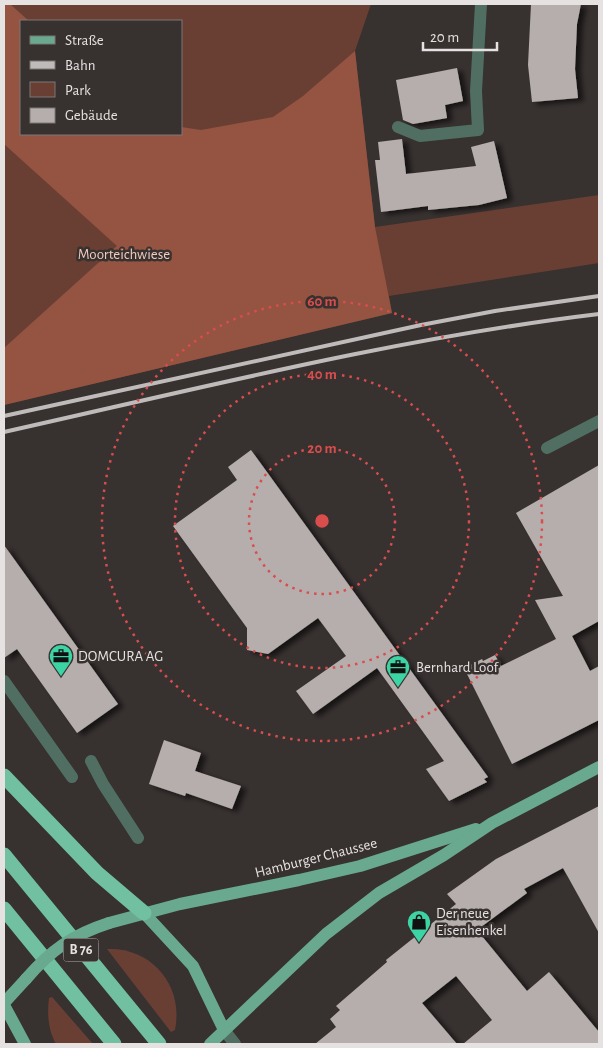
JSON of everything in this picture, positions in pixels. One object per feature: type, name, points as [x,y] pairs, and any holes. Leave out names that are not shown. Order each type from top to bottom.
[{"type":"highway","points":[[4,776],[97,873],[144,913]]},
{"type":"highway","name":"B 76","points":[[4,855],[159,1044]]},
{"type":"highway","name":"B 76","points":[[4,909],[114,1044]]},
{"type":"main road","name":"Hamburger Chaussee","points":[[210,1044],[326,934],[379,893],[444,855],[492,823],[599,767]]},
{"type":"main road","name":"Hamburger Chaussee","points":[[25,1044],[4,1004],[40,962],[75,936],[109,923],[144,913],[360,866],[492,823]]},
{"type":"main road","points":[[144,913],[193,966],[224,1030]]},
{"type":"street","points":[[398,127],[420,136],[478,130],[476,91],[481,4]]},
{"type":"street","points":[[547,448],[599,421]]},
{"type":"street","points":[[4,681],[72,777]]},
{"type":"street","points":[[91,761],[103,784],[138,838]]},
{"type":"street","points":[[224,1030],[235,1044]]},
{"type":"green space","name":"Moorteichwiese","points":[[4,4],[371,4],[355,51],[375,227],[599,195],[599,263],[389,296],[392,313],[4,405]]},
{"type":"green space","name":"Moorteichwiese","points":[[4,4],[10,4],[28,20],[20,20],[20,135],[182,135],[182,127],[201,130],[273,117],[303,96],[355,51],[375,227],[392,313],[4,405],[4,348],[117,246],[4,144]]},
{"type":"green space","points":[[107,949],[123,950],[138,955],[151,962],[161,972],[174,998],[177,1014],[175,1030],[171,1032]]},
{"type":"green space","points":[[52,997],[93,1044],[56,1044],[51,1033],[48,1016],[49,998]]},
{"type":"building","points":[[531,4],[581,4],[577,24],[575,69],[578,98],[532,102],[528,65]]},
{"type":"building","points":[[457,68],[463,101],[445,105],[447,118],[413,124],[403,120],[396,80]]},
{"type":"building","points":[[402,139],[406,174],[476,166],[471,147],[494,141],[507,198],[479,205],[428,210],[428,206],[381,212],[375,160],[380,160],[378,142]]},
{"type":"building","points":[[251,450],[488,777],[484,779],[487,782],[449,801],[426,769],[444,761],[377,668],[313,714],[296,691],[346,656],[318,618],[268,654],[247,650],[247,628],[173,526],[237,480],[228,467]]},
{"type":"building","points":[[599,465],[599,621],[572,636],[590,671],[599,666],[599,720],[512,764],[464,668],[495,655],[501,666],[556,639],[535,600],[563,596],[516,513]]},
{"type":"building","points":[[4,545],[118,704],[77,733],[17,649],[4,658]]},
{"type":"building","points":[[164,740],[201,753],[195,771],[241,786],[232,809],[186,793],[185,796],[149,784]]},
{"type":"building","points":[[599,806],[599,933],[563,868],[524,889],[527,893],[477,930],[527,991],[549,972],[599,1032],[599,1044],[463,1044],[492,1020],[456,976],[422,1003],[457,1044],[315,1044],[336,1027],[330,1019],[340,1010],[336,1006],[387,962],[386,960],[456,904],[447,894],[496,859]]},
{"type":"railway","points":[[4,416],[421,325],[495,311],[599,296]]},
{"type":"railway","points":[[4,432],[374,350],[449,336],[599,314]]},
{"type":"place","name":"DOMCURA AG","points":[[61,677]]},
{"type":"place","name":"Bernhard Loof","points":[[398,688]]},
{"type":"place","name":"Der neue Eisenhenkel","points":[[419,943]]}]
